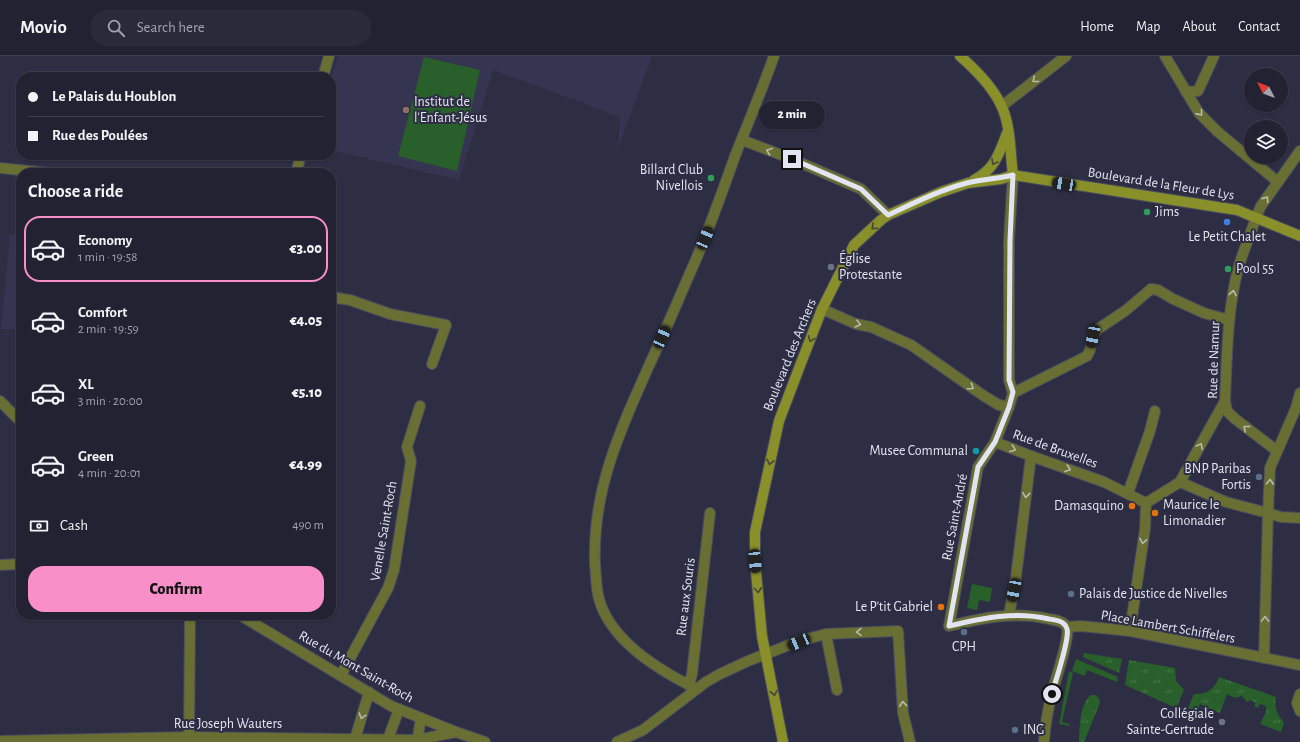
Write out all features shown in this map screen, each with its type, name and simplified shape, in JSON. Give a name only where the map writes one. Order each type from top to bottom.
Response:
[{"type":"main road","points":[[960,56],[982,76],[1002,106],[1008,131],[1013,175]]},
{"type":"main road","points":[[968,183],[987,173],[1001,148],[1008,131]]},
{"type":"main road","name":"Boulevard des Archers","points":[[783,742],[767,655],[762,636],[755,561],[755,532],[778,421],[822,309],[854,245],[888,215],[941,192],[968,183],[1001,179],[1013,175]]},
{"type":"main road","name":"Boulevard de la Fleur de Lys","points":[[1013,175],[1238,210],[1300,236]]},
{"type":"street","points":[[324,72],[329,56]]},
{"type":"street","points":[[693,687],[620,639],[607,619],[599,599],[596,577],[596,522],[603,484],[618,435],[678,302],[711,224],[774,56]]},
{"type":"street","points":[[1002,106],[1066,56]]},
{"type":"street","points":[[1165,56],[1199,113],[1218,132],[1278,182]]},
{"type":"street","points":[[1186,92],[1198,90],[1214,56]]},
{"type":"street","points":[[742,140],[792,159],[861,189],[888,215]]},
{"type":"street","name":"Rue de Namur","points":[[1277,451],[1227,411],[1225,401],[1229,320],[1238,269],[1256,217],[1261,206],[1300,151]]},
{"type":"street","points":[[0,168],[16,170]]},
{"type":"street","name":"Rue de Bruxelles","points":[[1013,175],[1010,240],[1009,380],[1013,392],[1009,407],[995,442],[1104,482],[1146,502]]},
{"type":"street","points":[[1013,392],[1087,356],[1093,336],[1098,329],[1125,311],[1152,289],[1158,290],[1173,299],[1204,313],[1229,320]]},
{"type":"street","points":[[336,298],[350,300],[390,314],[446,325],[432,364]]},
{"type":"street","points":[[822,309],[856,324],[871,327],[911,345],[984,396],[999,405],[1009,407]]},
{"type":"street","points":[[1264,658],[1270,468],[1296,408],[1300,393]]},
{"type":"street","points":[[0,401],[16,417]]},
{"type":"street","points":[[1130,631],[1145,530],[1146,502],[1180,482],[1225,401]]},
{"type":"street","name":"Venelle Saint-Roch","points":[[341,675],[384,598],[394,570],[411,461],[407,447],[420,406]]},
{"type":"street","points":[[1128,493],[1150,431],[1154,411]]},
{"type":"street","name":"Rue Saint-André","points":[[995,442],[978,467],[949,626],[979,619],[1009,615]]},
{"type":"street","points":[[1031,456],[1014,590],[1009,615],[1028,615],[1046,618],[1060,621],[1067,627],[1065,646],[1042,741]]},
{"type":"street","points":[[1180,482],[1226,502],[1281,517],[1300,518]]},
{"type":"street","name":"Rue aux Souris","points":[[693,687],[692,674],[710,513]]},
{"type":"street","points":[[0,565],[16,564]]},
{"type":"street","points":[[189,738],[190,620]]},
{"type":"street","name":"Rue du Mont Saint-Roch","points":[[248,620],[399,710],[486,742]]},
{"type":"street","name":"Place Lambert Schiffelers","points":[[1067,627],[1080,626],[1130,631],[1300,665]]},
{"type":"street","points":[[617,742],[643,730],[693,687],[726,671],[799,642],[826,634],[898,630],[903,713],[910,742]]},
{"type":"street","points":[[826,634],[837,690]]},
{"type":"street","points":[[355,739],[369,692]]},
{"type":"street","points":[[1300,694],[1297,703],[1300,711]]},
{"type":"street","points":[[388,739],[399,710]]},
{"type":"street","points":[[417,741],[421,718]]},
{"type":"street","name":"Rue Joseph Wauters","points":[[0,741],[189,738],[388,739],[417,741],[456,732]]},
{"type":"shaded area","name":"Institut de l'Enfant-Jésus","points":[[338,56],[652,56],[618,148],[620,118],[493,70],[459,180],[336,151],[336,72],[333,72]]},
{"type":"shaded area","points":[[10,235],[16,235],[16,330],[1,329]]},
{"type":"green space","points":[[424,57],[480,70],[457,171],[398,156]]},
{"type":"green space","points":[[972,584],[992,588],[990,602],[979,600],[977,610],[967,608]]},
{"type":"green space","points":[[1084,653],[1122,659],[1119,673],[1083,657]]},
{"type":"green space","points":[[1076,659],[1118,677],[1117,682],[1087,670],[1085,676],[1072,671]]},
{"type":"green space","points":[[1129,660],[1175,668],[1176,681],[1184,690],[1176,708],[1125,685]]},
{"type":"green space","points":[[1069,671],[1073,673],[1062,722],[1070,724],[1069,726],[1059,724]]},
{"type":"green space","points":[[1219,677],[1276,697],[1275,704],[1277,711],[1284,722],[1281,732],[1260,724],[1266,712],[1266,706],[1260,704],[1258,708],[1254,706],[1256,703],[1250,700],[1247,702],[1242,696],[1235,698],[1227,694],[1220,713],[1200,704],[1197,712],[1188,708],[1194,694],[1210,690],[1215,685]]},
{"type":"green space","points":[[1091,695],[1096,695],[1100,703],[1084,742],[1079,742],[1082,710],[1087,698]]},
{"type":"place","name":"Institut de l'Enfant-Jésus","points":[[406,110]]},
{"type":"place","name":"Billard Club Nivellois","points":[[711,178]]},
{"type":"place","name":"Jims","points":[[1147,212]]},
{"type":"place","name":"Le Petit Chalet","points":[[1227,222]]},
{"type":"place","name":"Église Protestante","points":[[831,267]]},
{"type":"place","name":"Pool 55","points":[[1228,269]]},
{"type":"place","name":"Musee Communal","points":[[976,451]]},
{"type":"place","name":"BNP Paribas Fortis","points":[[1259,477]]},
{"type":"place","name":"Damasquino","points":[[1132,506]]},
{"type":"place","name":"Maurice le Limonadier","points":[[1155,513]]},
{"type":"place","name":"Palais de Justice de Nivelles","points":[[1071,594]]},
{"type":"place","name":"Le P'tit Gabriel","points":[[941,607]]},
{"type":"place","name":"CPH","points":[[964,632]]},
{"type":"place","name":"Collégiale Sainte-Gertrude","points":[[1222,722]]},
{"type":"place","name":"ING","points":[[1015,730]]},
{"type":"route","points":[[792,159],[861,189],[888,215],[941,192],[968,183],[1001,179],[1013,175],[1010,240],[1009,380],[1013,392],[1009,407],[995,442],[978,467],[949,626],[979,619],[1009,615],[1028,615],[1060,621],[1065,624],[1068,632],[1052,694]]}]
